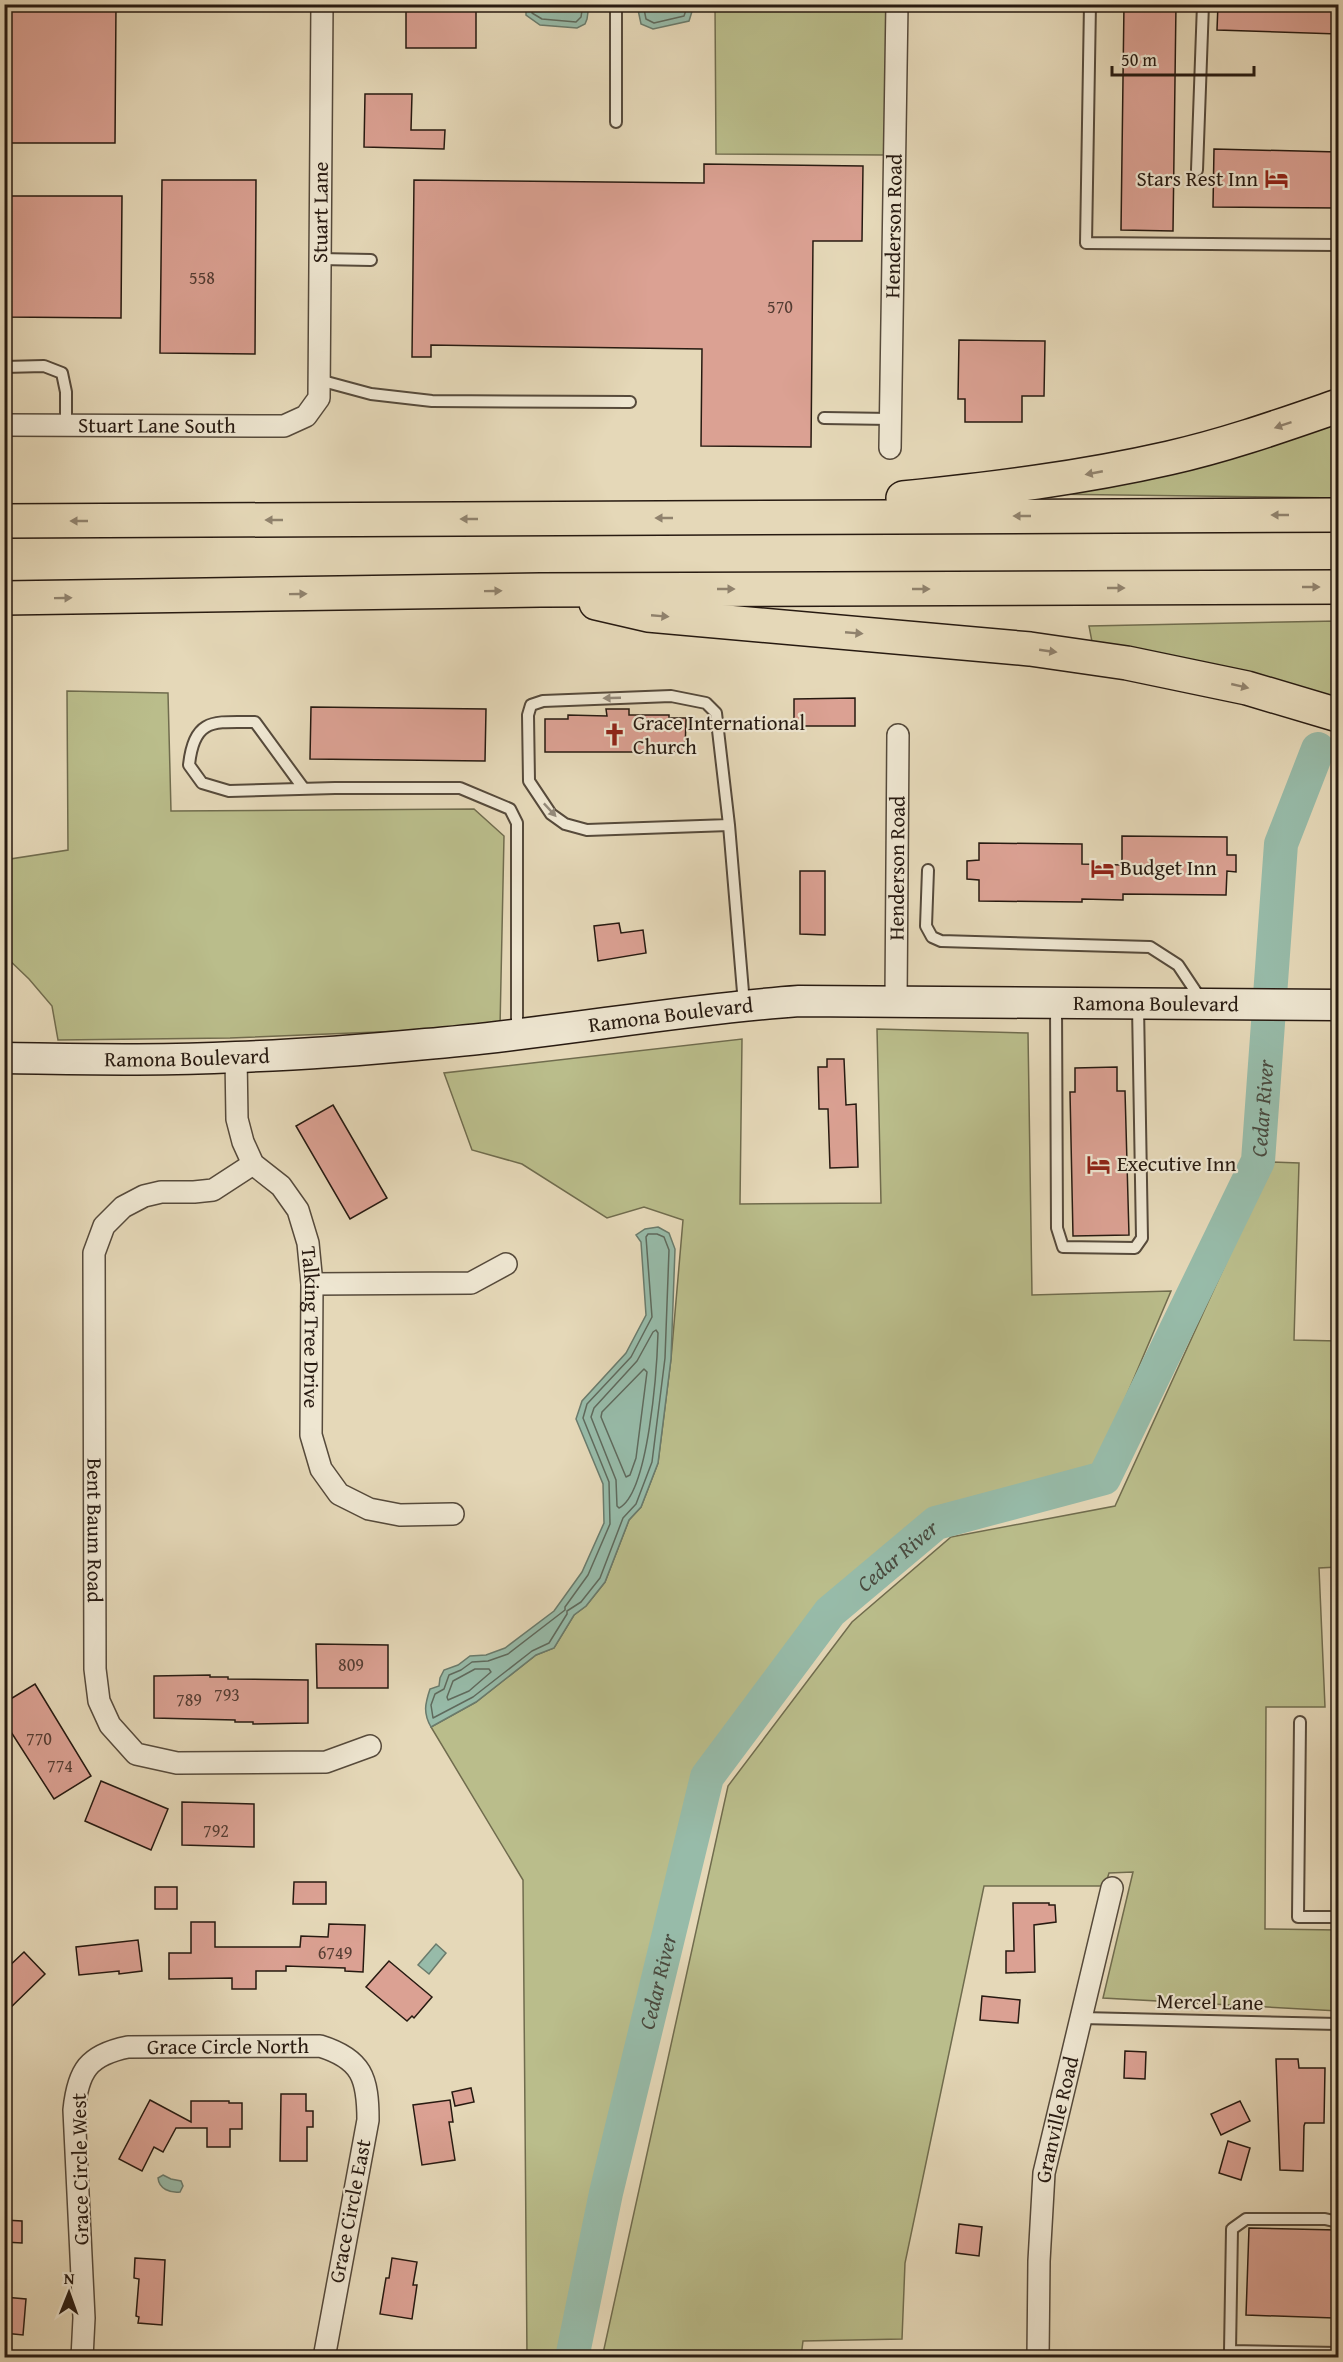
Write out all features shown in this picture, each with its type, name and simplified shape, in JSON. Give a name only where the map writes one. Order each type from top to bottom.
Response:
[{"type":"highway","points":[[723,518],[1075,477],[1171,458],[1259,433],[1338,406]]},
{"type":"highway","points":[[4,521],[1338,515]]},
{"type":"highway","points":[[4,598],[541,590],[1338,587]]},
{"type":"highway","points":[[541,590],[648,615],[1030,649],[1127,663],[1247,688],[1338,716]]},
{"type":"street","name":"Stuart Lane","points":[[306,416],[319,398],[322,4]]},
{"type":"street","name":"Henderson Road","points":[[890,448],[897,4]]},
{"type":"street","name":"Stuart Lane South","points":[[4,425],[284,426],[306,416]]},
{"type":"street","name":"Henderson Road","points":[[896,1000],[898,735]]},
{"type":"street","name":"Ramona Boulevard","points":[[4,1058],[236,1058],[517,1035],[744,1005],[799,1000],[1325,1005]]},
{"type":"street","name":"Talking Tree Drive","points":[[236,1058],[237,1119],[243,1142],[253,1164],[280,1186],[298,1210],[309,1243],[312,1284],[311,1435],[321,1469],[339,1494],[369,1509],[400,1515],[453,1514]]},
{"type":"street","name":"Bent Baum Road","points":[[253,1164],[213,1190],[161,1192],[144,1196],[123,1207],[105,1226],[94,1253],[95,1670],[99,1701],[110,1725],[136,1754],[177,1763],[326,1762],[370,1746]]},
{"type":"street","points":[[312,1284],[471,1282],[506,1264]]},
{"type":"street","name":"Granville Road","points":[[1038,2358],[1044,2173],[1112,1888]]},
{"type":"street","name":"Grace Circle North","points":[[95,2059],[111,2050],[128,2047],[320,2046],[340,2052],[357,2066]]},
{"type":"street","name":"Grace Circle West","points":[[82,2358],[84,2318],[74,2110],[76,2088],[83,2070],[95,2059]]},
{"type":"street","name":"Grace Circle East","points":[[324,2358],[368,2120],[368,2094],[364,2078],[357,2066]]},
{"type":"lane","points":[[616,4],[616,122]]},
{"type":"lane","points":[[1090,4],[1086,243],[1338,245]]},
{"type":"lane","points":[[1197,170],[1203,4]]},
{"type":"lane","points":[[320,259],[371,260]]},
{"type":"lane","points":[[4,367],[44,366],[62,373],[66,392],[66,425]]},
{"type":"lane","points":[[319,380],[370,394],[432,401],[630,402]]},
{"type":"lane","points":[[824,418],[891,419]]},
{"type":"lane","points":[[729,825],[587,830],[565,824],[551,814],[529,781],[528,715],[531,705],[543,700],[671,696],[706,703],[716,713],[729,825],[744,1005]]},
{"type":"lane","points":[[304,789],[255,722],[216,722],[199,732],[191,745],[189,765],[202,783],[229,791],[460,788],[510,809],[517,822],[517,1035]]},
{"type":"lane","points":[[928,870],[926,926],[932,937],[941,941],[1150,947],[1178,965],[1204,1004]]},
{"type":"lane","points":[[1056,1002],[1057,1228],[1063,1247],[1135,1248],[1142,1238],[1138,1003]]},
{"type":"lane","points":[[1300,1722],[1299,1917],[1338,1917]]},
{"type":"lane","name":"Mercel Lane","points":[[1082,2018],[1338,2024]]},
{"type":"lane","points":[[1338,2222],[1325,2219],[1246,2219],[1232,2229],[1230,2351],[1338,2353]]},
{"type":"shaded area","points":[[715,5],[888,5],[885,155],[716,154]]},
{"type":"shaded area","points":[[1338,415],[1338,498],[1044,494]]},
{"type":"shaded area","points":[[1338,621],[1338,707],[1092,642],[1089,626]]},
{"type":"shaded area","points":[[67,691],[168,693],[171,811],[474,809],[504,836],[500,1027],[230,1038],[58,1040],[52,1006],[5,956],[4,860],[68,850]]},
{"type":"shaded area","points":[[877,1029],[1028,1033],[1032,1295],[1171,1291],[1097,1465],[932,1513],[823,1604],[694,1773],[558,2357],[527,2357],[523,1880],[431,1727],[476,1702],[536,1655],[554,1648],[574,1615],[586,1606],[605,1582],[629,1520],[641,1507],[658,1463],[671,1359],[683,1220],[644,1207],[607,1218],[522,1164],[472,1150],[444,1073],[742,1039],[740,1204],[881,1203]]},
{"type":"shaded area","points":[[1272,1162],[1299,1163],[1294,1340],[1338,1341],[1338,1567],[1319,1568],[1325,1707],[1266,1707],[1265,1929],[1338,1930],[1338,2011],[1103,1998],[1133,1872],[1109,1873],[1105,1886],[984,1886],[905,2263],[902,2339],[803,2341],[801,2357],[602,2358],[728,1786],[852,1622],[951,1537],[1115,1506]]},
{"type":"water","points":[[526,5],[589,5],[585,24],[577,28],[540,25],[526,15]]},
{"type":"water","points":[[637,5],[694,5],[689,21],[653,29],[641,24]]},
{"type":"water","points":[[658,1227],[669,1233],[675,1249],[671,1359],[658,1463],[641,1507],[629,1520],[605,1582],[586,1606],[574,1615],[554,1648],[536,1655],[476,1702],[431,1727],[426,1713],[427,1699],[430,1689],[439,1686],[444,1670],[458,1665],[470,1656],[486,1655],[505,1648],[554,1611],[582,1572],[604,1523],[603,1484],[576,1419],[582,1401],[626,1353],[646,1315],[641,1242],[636,1235],[645,1229]]},
{"type":"water","points":[[436,1944],[446,1953],[429,1974],[418,1965]]},
{"type":"water","points":[[163,2175],[181,2181],[183,2186],[180,2192],[169,2191],[160,2185],[158,2178]]},
{"type":"building","points":[[4,4],[116,4],[115,143],[4,143]]},
{"type":"building","points":[[406,4],[476,4],[476,48],[406,48]]},
{"type":"building","points":[[1124,4],[1176,4],[1173,231],[1121,230]]},
{"type":"building","points":[[1218,4],[1338,4],[1338,34],[1217,30]]},
{"type":"building","points":[[365,94],[412,94],[411,130],[445,130],[444,149],[364,147]]},
{"type":"building","name":"Stars Rest Inn","points":[[1214,149],[1338,152],[1338,208],[1213,207]]},
{"type":"building","points":[[704,164],[863,166],[862,241],[813,241],[811,447],[701,446],[702,349],[431,345],[431,357],[412,357],[414,180],[704,183]]},
{"type":"building","points":[[162,180],[256,180],[255,354],[160,353]]},
{"type":"building","points":[[4,196],[122,196],[121,318],[4,317]]},
{"type":"building","points":[[959,340],[1045,341],[1044,396],[1022,396],[1022,422],[965,422],[965,399],[958,399]]},
{"type":"building","points":[[855,698],[855,726],[794,726],[794,699]]},
{"type":"building","points":[[311,707],[486,709],[485,761],[310,759]]},
{"type":"building","name":"Grace International Church","points":[[606,709],[629,709],[629,715],[669,715],[669,718],[686,718],[685,752],[545,752],[545,719],[568,719],[568,715],[607,716]]},
{"type":"building","name":"Budget Inn","points":[[1122,836],[1227,837],[1227,855],[1236,855],[1236,872],[1227,871],[1226,895],[1123,894],[1123,900],[1082,899],[1082,902],[979,901],[979,880],[967,879],[967,861],[979,860],[979,843],[1082,844],[1082,864],[1122,865]]},
{"type":"building","points":[[800,871],[825,871],[825,935],[800,934]]},
{"type":"building","points":[[619,923],[621,933],[643,930],[646,953],[598,961],[594,926]]},
{"type":"building","points":[[827,1059],[844,1059],[846,1105],[856,1104],[858,1167],[830,1168],[828,1109],[819,1109],[818,1067],[827,1067]]},
{"type":"building","name":"Executive Inn","points":[[1117,1067],[1117,1091],[1125,1091],[1129,1235],[1073,1236],[1070,1092],[1075,1092],[1075,1068]]},
{"type":"building","points":[[333,1105],[387,1198],[350,1219],[296,1126]]},
{"type":"building","points":[[316,1644],[388,1645],[388,1688],[317,1688]]},
{"type":"building","points":[[210,1675],[210,1677],[228,1677],[228,1679],[308,1680],[308,1723],[253,1724],[253,1722],[235,1722],[235,1720],[154,1718],[154,1676]]},
{"type":"building","points":[[35,1684],[91,1776],[54,1799],[4,1721],[4,1703]]},
{"type":"building","points":[[101,1781],[168,1809],[151,1850],[85,1821]]},
{"type":"building","points":[[182,1802],[254,1804],[254,1847],[182,1845]]},
{"type":"building","points":[[294,1882],[326,1882],[326,1904],[293,1904]]},
{"type":"building","points":[[155,1887],[177,1887],[177,1909],[155,1909]]},
{"type":"building","points":[[1013,1903],[1055,1905],[1056,1922],[1034,1925],[1035,1972],[1006,1973],[1006,1951],[1014,1951]]},
{"type":"building","points":[[191,1922],[215,1922],[215,1947],[300,1947],[301,1936],[328,1937],[329,1924],[365,1925],[363,1972],[345,1971],[345,1968],[286,1966],[286,1971],[256,1971],[256,1989],[232,1989],[232,1978],[169,1979],[169,1953],[191,1953]]},
{"type":"building","points":[[138,1940],[142,1971],[79,1975],[76,1947]]},
{"type":"building","points":[[24,1952],[45,1974],[4,2014],[4,1971]]},
{"type":"building","points":[[389,1961],[432,1997],[414,2018],[412,2016],[407,2021],[366,1987]]},
{"type":"building","points":[[982,1996],[1020,2000],[1018,2023],[980,2020]]},
{"type":"building","points":[[1125,2051],[1146,2052],[1145,2079],[1124,2078]]},
{"type":"building","points":[[1276,2059],[1298,2059],[1299,2068],[1325,2068],[1324,2123],[1305,2123],[1303,2171],[1280,2170]]},
{"type":"building","points":[[471,2088],[474,2102],[455,2106],[452,2092]]},
{"type":"building","points":[[281,2094],[306,2094],[306,2111],[313,2111],[313,2127],[307,2127],[307,2161],[280,2161]]},
{"type":"building","points":[[150,2100],[191,2122],[191,2101],[242,2103],[242,2129],[230,2129],[230,2147],[207,2147],[207,2128],[176,2128],[163,2152],[154,2147],[142,2171],[119,2159]]},
{"type":"building","points":[[450,2100],[453,2122],[449,2122],[455,2160],[422,2165],[413,2105]]},
{"type":"building","points":[[1240,2101],[1250,2121],[1221,2135],[1211,2114]]},
{"type":"building","points":[[1228,2141],[1250,2148],[1241,2180],[1219,2173]]},
{"type":"building","points":[[4,2220],[22,2221],[22,2243],[4,2242]]},
{"type":"building","points":[[959,2224],[982,2227],[979,2256],[956,2253]]},
{"type":"building","points":[[1249,2228],[1337,2230],[1334,2318],[1246,2315]]},
{"type":"building","points":[[135,2258],[165,2260],[162,2325],[138,2323],[139,2317],[136,2316],[139,2279],[134,2278]]},
{"type":"building","points":[[392,2258],[417,2262],[413,2285],[417,2285],[412,2319],[380,2314]]},
{"type":"building","points":[[4,2297],[26,2299],[23,2335],[4,2333]]},
{"type":"waterway","name":"Cedar River","points":[[572,2358],[606,2193],[707,1777],[830,1612],[936,1523],[1104,1478],[1258,1161],[1281,844],[1318,749]]},
{"type":"place","name":"Stars Rest Inn","points":[[1276,179]]},
{"type":"place","name":"Grace International Church","points":[[615,735]]},
{"type":"place","name":"Budget Inn","points":[[1102,868]]},
{"type":"place","name":"Executive Inn","points":[[1099,1164]]}]
